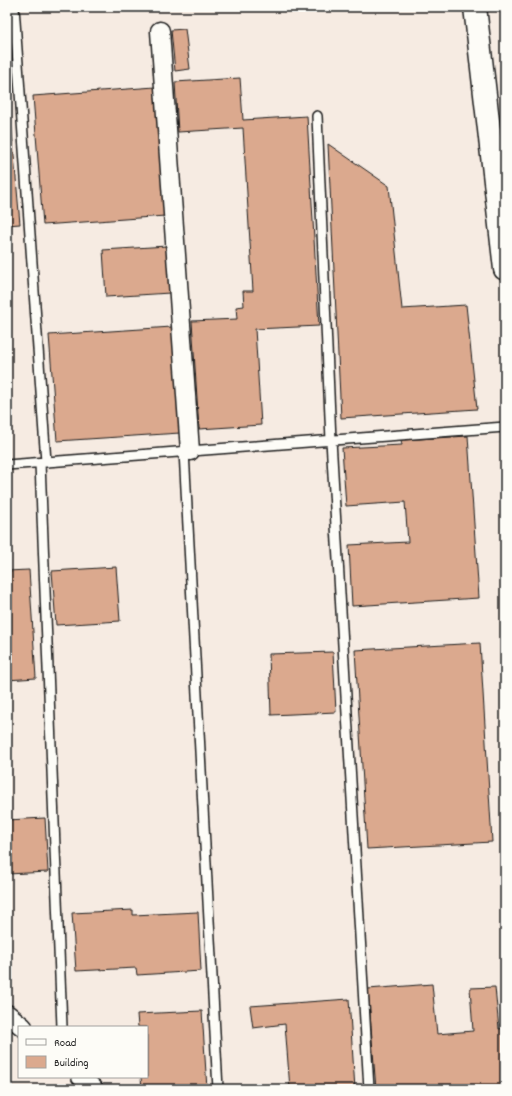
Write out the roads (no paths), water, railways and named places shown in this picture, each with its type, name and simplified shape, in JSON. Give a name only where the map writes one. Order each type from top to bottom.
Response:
[{"type":"main road","points":[[476,7],[505,269]]},
{"type":"street","points":[[160,31],[187,451]]},
{"type":"street","points":[[7,1014],[22,1026]]},
{"type":"street","points":[[82,1078],[94,1089]]},
{"type":"lane","points":[[14,7],[43,462],[62,1026]]},
{"type":"lane","points":[[317,116],[331,440],[369,1089]]},
{"type":"lane","points":[[7,465],[505,427]]},
{"type":"lane","points":[[187,451],[218,1089]]}]
